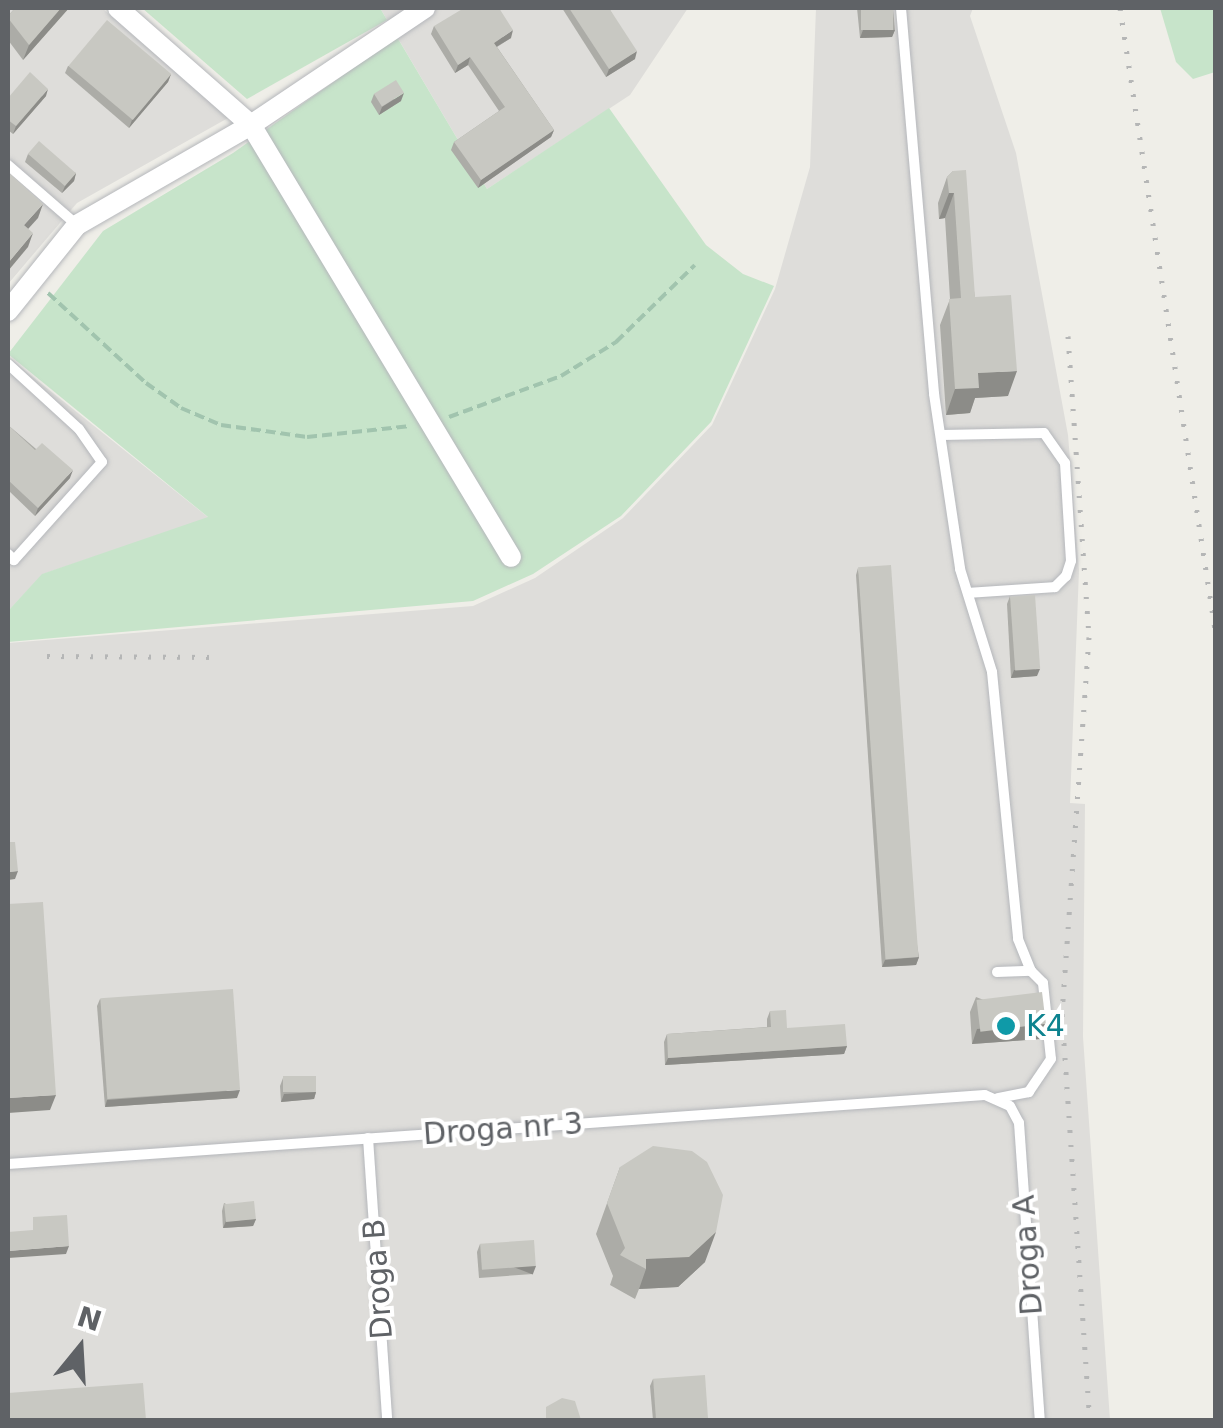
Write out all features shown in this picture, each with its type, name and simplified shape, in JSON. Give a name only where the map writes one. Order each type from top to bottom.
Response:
[{"type":"street","points":[[118,8],[250,125],[512,557]]},
{"type":"street","points":[[8,311],[77,225],[250,125],[425,8]]},
{"type":"lane","points":[[901,8],[942,435],[968,593],[992,672],[1018,939],[1031,971],[1043,983],[1052,1058],[1029,1092],[998,1098]]},
{"type":"lane","points":[[8,166],[77,225]]},
{"type":"lane","points":[[8,364],[79,429],[102,462],[14,560],[8,554]]},
{"type":"lane","points":[[942,435],[1044,433],[1065,463],[1071,561],[1066,576],[1055,587],[968,593]]},
{"type":"lane","points":[[997,972],[1031,971]]},
{"type":"lane","name":"Droga nr 3","points":[[8,1164],[998,1098]]},
{"type":"lane","name":"Droga A","points":[[998,1098],[1018,1124],[1040,1420]]},
{"type":"lane","name":"Droga B","points":[[368,1138],[388,1420]]},
{"type":"path","points":[[34,280],[146,383],[182,408],[221,424],[306,438],[430,423],[561,376],[616,342],[695,265]]},
{"type":"shaded area","points":[[8,8],[102,8],[228,118],[77,203],[8,284]]},
{"type":"shaded area","points":[[380,8],[688,8],[630,95],[487,189]]},
{"type":"shaded area","points":[[816,8],[973,8],[970,16],[1016,153],[1068,435],[1079,570],[1070,803],[1085,804],[1083,1037],[1110,1420],[8,1420],[8,643],[473,606],[535,578],[623,518],[712,425],[775,289],[810,167]]},
{"type":"shaded area","points":[[8,357],[209,518],[43,574],[8,611]]},
{"type":"green space","points":[[142,8],[380,8],[387,20],[247,99]]},
{"type":"green space","points":[[1160,8],[1215,8],[1215,72],[1193,79],[1176,62]]},
{"type":"green space","points":[[397,37],[487,189],[609,108],[706,245],[743,274],[774,286],[711,422],[621,516],[533,574],[473,601],[8,642],[8,611],[42,574],[208,517],[8,354],[103,231],[233,153]]},
{"type":"building","points":[[15,8],[61,8],[29,45],[8,18]]},
{"type":"building","points":[[464,8],[499,8],[513,30],[494,43],[554,130],[481,180],[454,142],[505,107],[470,57],[458,65],[434,26]]},
{"type":"building","points":[[569,8],[609,8],[637,51],[609,69]]},
{"type":"building","points":[[861,8],[893,8],[893,30],[861,30]]},
{"type":"building","points":[[107,20],[171,74],[133,120],[68,66]]},
{"type":"building","points":[[30,72],[48,89],[16,126],[8,120],[8,98]]},
{"type":"building","points":[[396,80],[404,93],[382,106],[374,94]]},
{"type":"building","points":[[39,141],[76,173],[65,186],[28,154]]},
{"type":"building","points":[[966,170],[975,297],[1011,295],[1017,371],[978,373],[979,388],[955,389],[949,299],[961,298],[954,193],[949,193],[947,177],[953,171]]},
{"type":"building","points":[[8,176],[43,204],[24,225],[33,233],[8,263]]},
{"type":"building","points":[[8,425],[35,450],[42,443],[73,470],[38,508],[8,480]]},
{"type":"building","points":[[891,565],[918,957],[885,959],[858,567]]},
{"type":"building","points":[[1035,595],[1040,669],[1015,671],[1010,597]]},
{"type":"building","points":[[8,842],[15,842],[18,871],[8,872]]},
{"type":"building","points":[[43,902],[56,1095],[8,1098],[8,904]]},
{"type":"building","points":[[233,989],[240,1090],[107,1099],[100,998]]},
{"type":"building","points":[[1042,992],[1046,1024],[980,1032],[976,1000]]},
{"type":"building","points":[[786,1010],[787,1028],[845,1024],[847,1046],[668,1058],[667,1034],[771,1027],[770,1011]]},
{"type":"building","points":[[283,1076],[316,1076],[316,1092],[283,1092]]},
{"type":"building","points":[[653,1146],[692,1151],[707,1162],[723,1195],[716,1232],[689,1257],[646,1259],[646,1269],[620,1255],[625,1248],[607,1203],[620,1167]]},
{"type":"building","points":[[254,1201],[256,1219],[226,1222],[224,1204]]},
{"type":"building","points":[[67,1215],[69,1246],[8,1251],[8,1232],[33,1230],[33,1217]]},
{"type":"building","points":[[534,1240],[536,1266],[482,1270],[480,1244]]},
{"type":"building","points":[[705,1375],[708,1420],[656,1420],[653,1379]]},
{"type":"building","points":[[143,1383],[146,1420],[8,1420],[8,1393]]},
{"type":"building","points":[[562,1398],[575,1401],[581,1420],[546,1420],[546,1407]]},
{"type":"railway","points":[[1120,8],[1216,636]]},
{"type":"railway","points":[[1068,336],[1089,637],[1062,1014],[1090,1420]]},
{"type":"railway","points":[[47,656],[218,657]]},
{"type":"place","name":"K4","points":[[1006,1026]]}]
